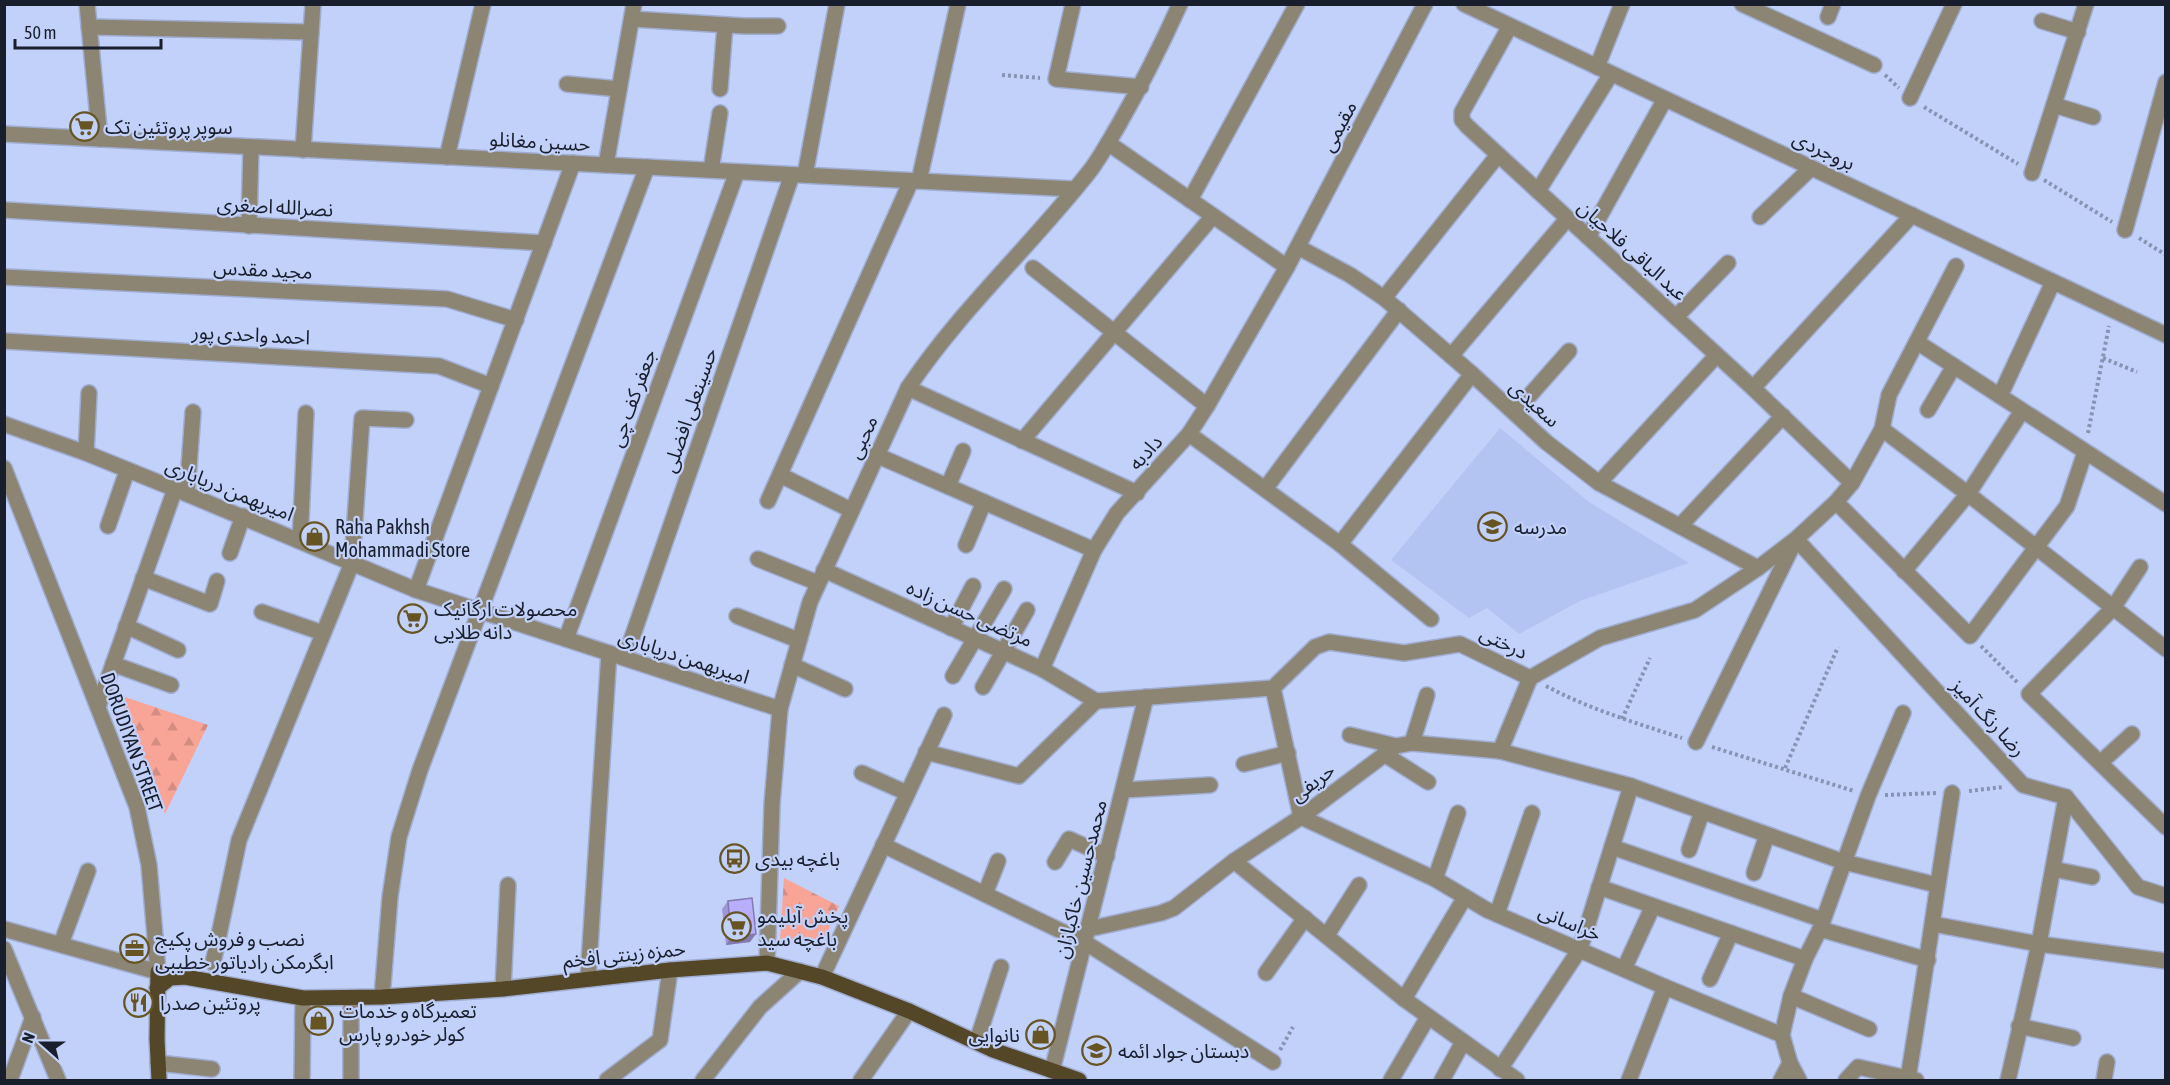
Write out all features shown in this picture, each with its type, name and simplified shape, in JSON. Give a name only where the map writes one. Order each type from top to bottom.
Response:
[{"type":"main road","name":"حمزه زینتی افخم","points":[[158,988],[170,978],[185,977],[303,998],[382,998],[503,989],[670,970],[767,963],[822,977],[909,1011],[1051,1076],[1079,1080]]},
{"type":"main road","name":"DORUDIYAN STREET","points":[[158,972],[159,1080]]},
{"type":"street","points":[[87,4],[100,139]]},
{"type":"street","points":[[303,150],[313,4]]},
{"type":"street","points":[[447,157],[483,4]]},
{"type":"street","name":"حسینعلی افضلی","points":[[625,658],[799,175],[837,4]]},
{"type":"street","points":[[768,501],[915,181],[958,4]]},
{"type":"street","points":[[1073,4],[1056,79],[1141,87]]},
{"type":"street","name":"محبی","points":[[767,963],[772,804],[780,709],[810,602],[908,388],[967,311],[1018,256],[1090,171],[1141,87],[1180,4]]},
{"type":"street","points":[[1190,200],[1297,4]]},
{"type":"street","name":"مقیمی","points":[[1287,267],[1425,4]]},
{"type":"street","name":"بروجردی","points":[[1464,4],[2166,335]]},
{"type":"street","points":[[1597,67],[1622,4]]},
{"type":"street","points":[[1742,4],[1874,64]]},
{"type":"street","points":[[1910,98],[1954,4]]},
{"type":"street","points":[[2032,173],[2086,4]]},
{"type":"street","points":[[606,165],[633,12],[726,25],[778,26]]},
{"type":"street","points":[[2042,21],[2078,32]]},
{"type":"street","points":[[720,89],[726,25]]},
{"type":"street","name":"عبد الباقی فلاحیان","points":[[1510,26],[1462,112],[1462,120],[1753,388],[1852,483]]},
{"type":"street","points":[[89,27],[311,32]]},
{"type":"street","points":[[1538,191],[1611,74]]},
{"type":"street","points":[[2125,230],[2166,82]]},
{"type":"street","points":[[567,84],[619,89]]},
{"type":"street","points":[[1588,237],[1665,99]]},
{"type":"street","points":[[2054,105],[2093,117]]},
{"type":"street","points":[[711,170],[720,113]]},
{"type":"street","name":"حسین مغانلو","points":[[4,134],[1074,189]]},
{"type":"street","points":[[1108,143],[1287,267]]},
{"type":"street","points":[[249,226],[251,147]]},
{"type":"street","points":[[1384,298],[1498,155]]},
{"type":"street","points":[[416,590],[573,164]]},
{"type":"street","points":[[382,998],[390,897],[399,837],[420,770],[647,167]]},
{"type":"street","points":[[1760,217],[1811,168]]},
{"type":"street","name":"جعفر کف چی","points":[[567,639],[737,172]]},
{"type":"street","name":"نصرالله اصغری","points":[[4,210],[544,243]]},
{"type":"street","points":[[1753,388],[1912,215]]},
{"type":"street","points":[[1022,441],[1213,216]]},
{"type":"street","points":[[1451,356],[1567,219]]},
{"type":"street","name":"سعیدی","points":[[1298,247],[1350,275],[1384,298],[1515,412],[1546,442],[1599,483],[1758,568]]},
{"type":"street","points":[[1676,317],[1728,262]]},
{"type":"street","name":"درختی","points":[[1273,688],[1316,647],[1329,642],[1404,653],[1460,644],[1530,678],[1600,638],[1695,610],[1758,568],[1796,539],[1836,502],[1852,483],[1882,429],[1889,395],[1956,266]]},
{"type":"street","name":"دادبه","points":[[1042,669],[1094,550],[1117,513],[1189,434],[1287,267]]},
{"type":"street","points":[[1033,268],[1207,406]]},
{"type":"street","name":"مجید مقدس","points":[[4,277],[447,299],[516,320]]},
{"type":"street","points":[[2000,396],[2053,282]]},
{"type":"street","points":[[1265,489],[1399,310]]},
{"type":"street","name":"احمد واحدی پور","points":[[4,341],[439,366],[491,386]]},
{"type":"street","points":[[1917,342],[2166,504]]},
{"type":"street","points":[[1515,412],[1569,351]]},
{"type":"street","points":[[1599,483],[1717,355]]},
{"type":"street","points":[[1928,410],[1954,366]]},
{"type":"street","points":[[1340,544],[1472,374]]},
{"type":"street","points":[[908,388],[1137,493]]},
{"type":"street","points":[[86,453],[89,393]]},
{"type":"street","points":[[1904,571],[1968,494],[2022,411]]},
{"type":"street","points":[[98,707],[143,578],[181,491],[194,412]]},
{"type":"street","points":[[300,541],[306,413]]},
{"type":"street","points":[[1680,526],[1783,416]]},
{"type":"street","points":[[213,963],[239,840],[352,563],[362,418],[406,420]]},
{"type":"street","name":"امیربهمن دریاباری","points":[[4,424],[86,453],[181,491],[416,590],[780,709]]},
{"type":"street","points":[[1882,429],[2166,649]]},
{"type":"street","points":[[1189,434],[1340,544],[1431,619]]},
{"type":"street","points":[[948,486],[963,451]]},
{"type":"street","points":[[1836,502],[1970,636],[2067,506],[2085,452]]},
{"type":"street","points":[[876,455],[1094,550]]},
{"type":"street","name":"DORUDIYAN STREET","points":[[4,468],[137,807],[149,865],[158,972]]},
{"type":"street","points":[[108,526],[128,471]]},
{"type":"street","points":[[780,475],[851,510]]},
{"type":"street","points":[[966,545],[984,502]]},
{"type":"street","points":[[230,553],[243,516]]},
{"type":"street","points":[[1696,742],[1796,539]]},
{"type":"street","name":"رضا رنگ آمیز","points":[[1796,539],[2023,785],[2066,797]]},
{"type":"street","name":"مرتضی حسن زاده","points":[[758,559],[821,577],[951,628],[1042,669],[1096,701]]},
{"type":"street","points":[[2140,567],[2113,608],[2029,694],[2166,827]]},
{"type":"street","points":[[143,578],[210,604],[217,581]]},
{"type":"street","points":[[951,628],[973,586]]},
{"type":"street","points":[[954,676],[1004,589]]},
{"type":"street","points":[[982,687],[1027,610]]},
{"type":"street","points":[[262,612],[323,633]]},
{"type":"street","points":[[737,616],[798,640]]},
{"type":"street","points":[[126,626],[178,650]]},
{"type":"street","points":[[588,979],[609,653]]},
{"type":"street","points":[[113,664],[171,685]]},
{"type":"street","points":[[792,665],[845,689]]},
{"type":"street","points":[[1500,751],[1530,678]]},
{"type":"street","points":[[926,752],[1019,776],[1096,701],[1273,688],[1301,817]]},
{"type":"street","points":[[1412,743],[1427,694]]},
{"type":"street","name":"محمدحسین خاکبازان","points":[[1051,1076],[1088,936],[1146,697]]},
{"type":"street","points":[[1799,1080],[1790,1063],[1782,1035],[1791,996],[1822,924],[1868,796],[1903,713]]},
{"type":"street","points":[[822,977],[944,715]]},
{"type":"street","points":[[2100,763],[2133,734]]},
{"type":"street","points":[[1350,735],[1390,750],[1428,783]]},
{"type":"street","name":"حریفی","points":[[1088,936],[1174,908],[1234,861],[1301,817],[1390,750],[1412,743],[1500,751],[1631,786],[1844,862],[1937,885]]},
{"type":"street","points":[[1244,764],[1288,753]]},
{"type":"street","points":[[862,773],[908,793]]},
{"type":"street","points":[[1124,790],[1210,785]]},
{"type":"street","points":[[1234,861],[1404,999],[1509,1076],[1580,949],[1631,786]]},
{"type":"street","points":[[1846,1080],[1858,1067],[1912,1079],[1937,885],[1952,793]]},
{"type":"street","points":[[2008,1080],[2039,944],[2066,797]]},
{"type":"street","points":[[2066,797],[2138,886],[2166,896]]},
{"type":"street","points":[[1689,850],[1702,812]]},
{"type":"street","points":[[1435,879],[1458,813]]},
{"type":"street","points":[[1497,914],[1532,813]]},
{"type":"street","name":"خراسانی","points":[[1301,817],[1435,879],[1497,914],[1782,1035]]},
{"type":"street","points":[[1754,873],[1767,835]]},
{"type":"street","points":[[1055,862],[1069,838],[1107,856]]},
{"type":"street","points":[[883,844],[985,894],[1088,936],[1274,1062]]},
{"type":"street","points":[[1612,847],[1928,960]]},
{"type":"street","points":[[985,894],[998,861]]},
{"type":"street","points":[[2053,868],[2092,877]]},
{"type":"street","points":[[61,944],[88,871]]},
{"type":"street","points":[[503,989],[508,885]]},
{"type":"street","points":[[1327,935],[1359,885]]},
{"type":"street","points":[[1599,887],[1805,959]]},
{"type":"street","points":[[1404,999],[1465,897]]},
{"type":"street","points":[[1624,969],[1653,906]]},
{"type":"street","points":[[1266,973],[1305,918]]},
{"type":"street","points":[[1933,924],[2039,944],[2166,961]]},
{"type":"street","points":[[4,929],[158,972]]},
{"type":"street","points":[[1710,978],[1731,933]]},
{"type":"street","points":[[4,949],[58,1080]]},
{"type":"street","points":[[977,1041],[1001,967]]},
{"type":"street","points":[[607,1080],[660,1040],[670,970]]},
{"type":"street","points":[[703,1080],[760,1006],[800,971]]},
{"type":"street","points":[[1629,1080],[1665,987]]},
{"type":"street","points":[[1791,996],[1869,1029]]},
{"type":"street","points":[[302,1080],[303,998]]},
{"type":"street","points":[[351,998],[351,1080]]},
{"type":"street","points":[[861,1080],[909,1011]]},
{"type":"street","points":[[10,1080],[33,1017]]},
{"type":"street","points":[[1391,1080],[1428,1017]]},
{"type":"street","points":[[2019,1026],[2073,1038]]},
{"type":"street","points":[[1442,1080],[1462,1042]]},
{"type":"street","points":[[2104,1080],[2108,1062]]},
{"type":"street","points":[[158,1063],[212,1069]]},
{"type":"street","points":[[1781,1080],[1790,1063]]},
{"type":"path","points":[[1874,64],[1910,98],[2166,255]]},
{"type":"path","points":[[1002,75],[1056,79]]},
{"type":"path","points":[[2085,452],[2112,309]]},
{"type":"path","points":[[2103,358],[2137,372]]},
{"type":"path","points":[[1970,636],[2029,694]]},
{"type":"path","points":[[1785,768],[1838,647]]},
{"type":"path","points":[[1622,719],[1650,658]]},
{"type":"shaded area","name":"مدرسه","points":[[1500,428],[1589,502],[1689,563],[1580,601],[1519,634],[1487,608],[1469,618],[1391,560]]},
{"type":"green space","points":[[119,695],[208,725],[165,814]]},
{"type":"green space","points":[[784,878],[839,906],[820,949],[780,941]]},
{"type":"building","points":[[752,898],[756,934],[731,937],[728,901]]},
{"type":"place","name":"سوپر پروتئین تک","points":[[84,126]]},
{"type":"place","name":"مدرسه","points":[[1493,526]]},
{"type":"place","name":"Raha Pakhsh Mohammadi Store","points":[[314,537]]},
{"type":"place","name":"محصولات ارگانیک دانه طلایی","points":[[413,619]]},
{"type":"place","name":"باغچه بیدی","points":[[734,858]]},
{"type":"place","name":"پخش آبلیمو باغچه سید","points":[[736,926]]},
{"type":"place","name":"نصب و فروش پکیج ابگرمکن رادیاتور خطیبی","points":[[134,949]]},
{"type":"place","name":"پروتئین صدرا","points":[[139,1002]]},
{"type":"place","name":"تعمیرگاه و خدمات کولر خودرو پارس","points":[[318,1021]]},
{"type":"place","name":"نانوایی","points":[[1041,1034]]},
{"type":"place","name":"دبستان جواد ائمه","points":[[1097,1050]]}]
